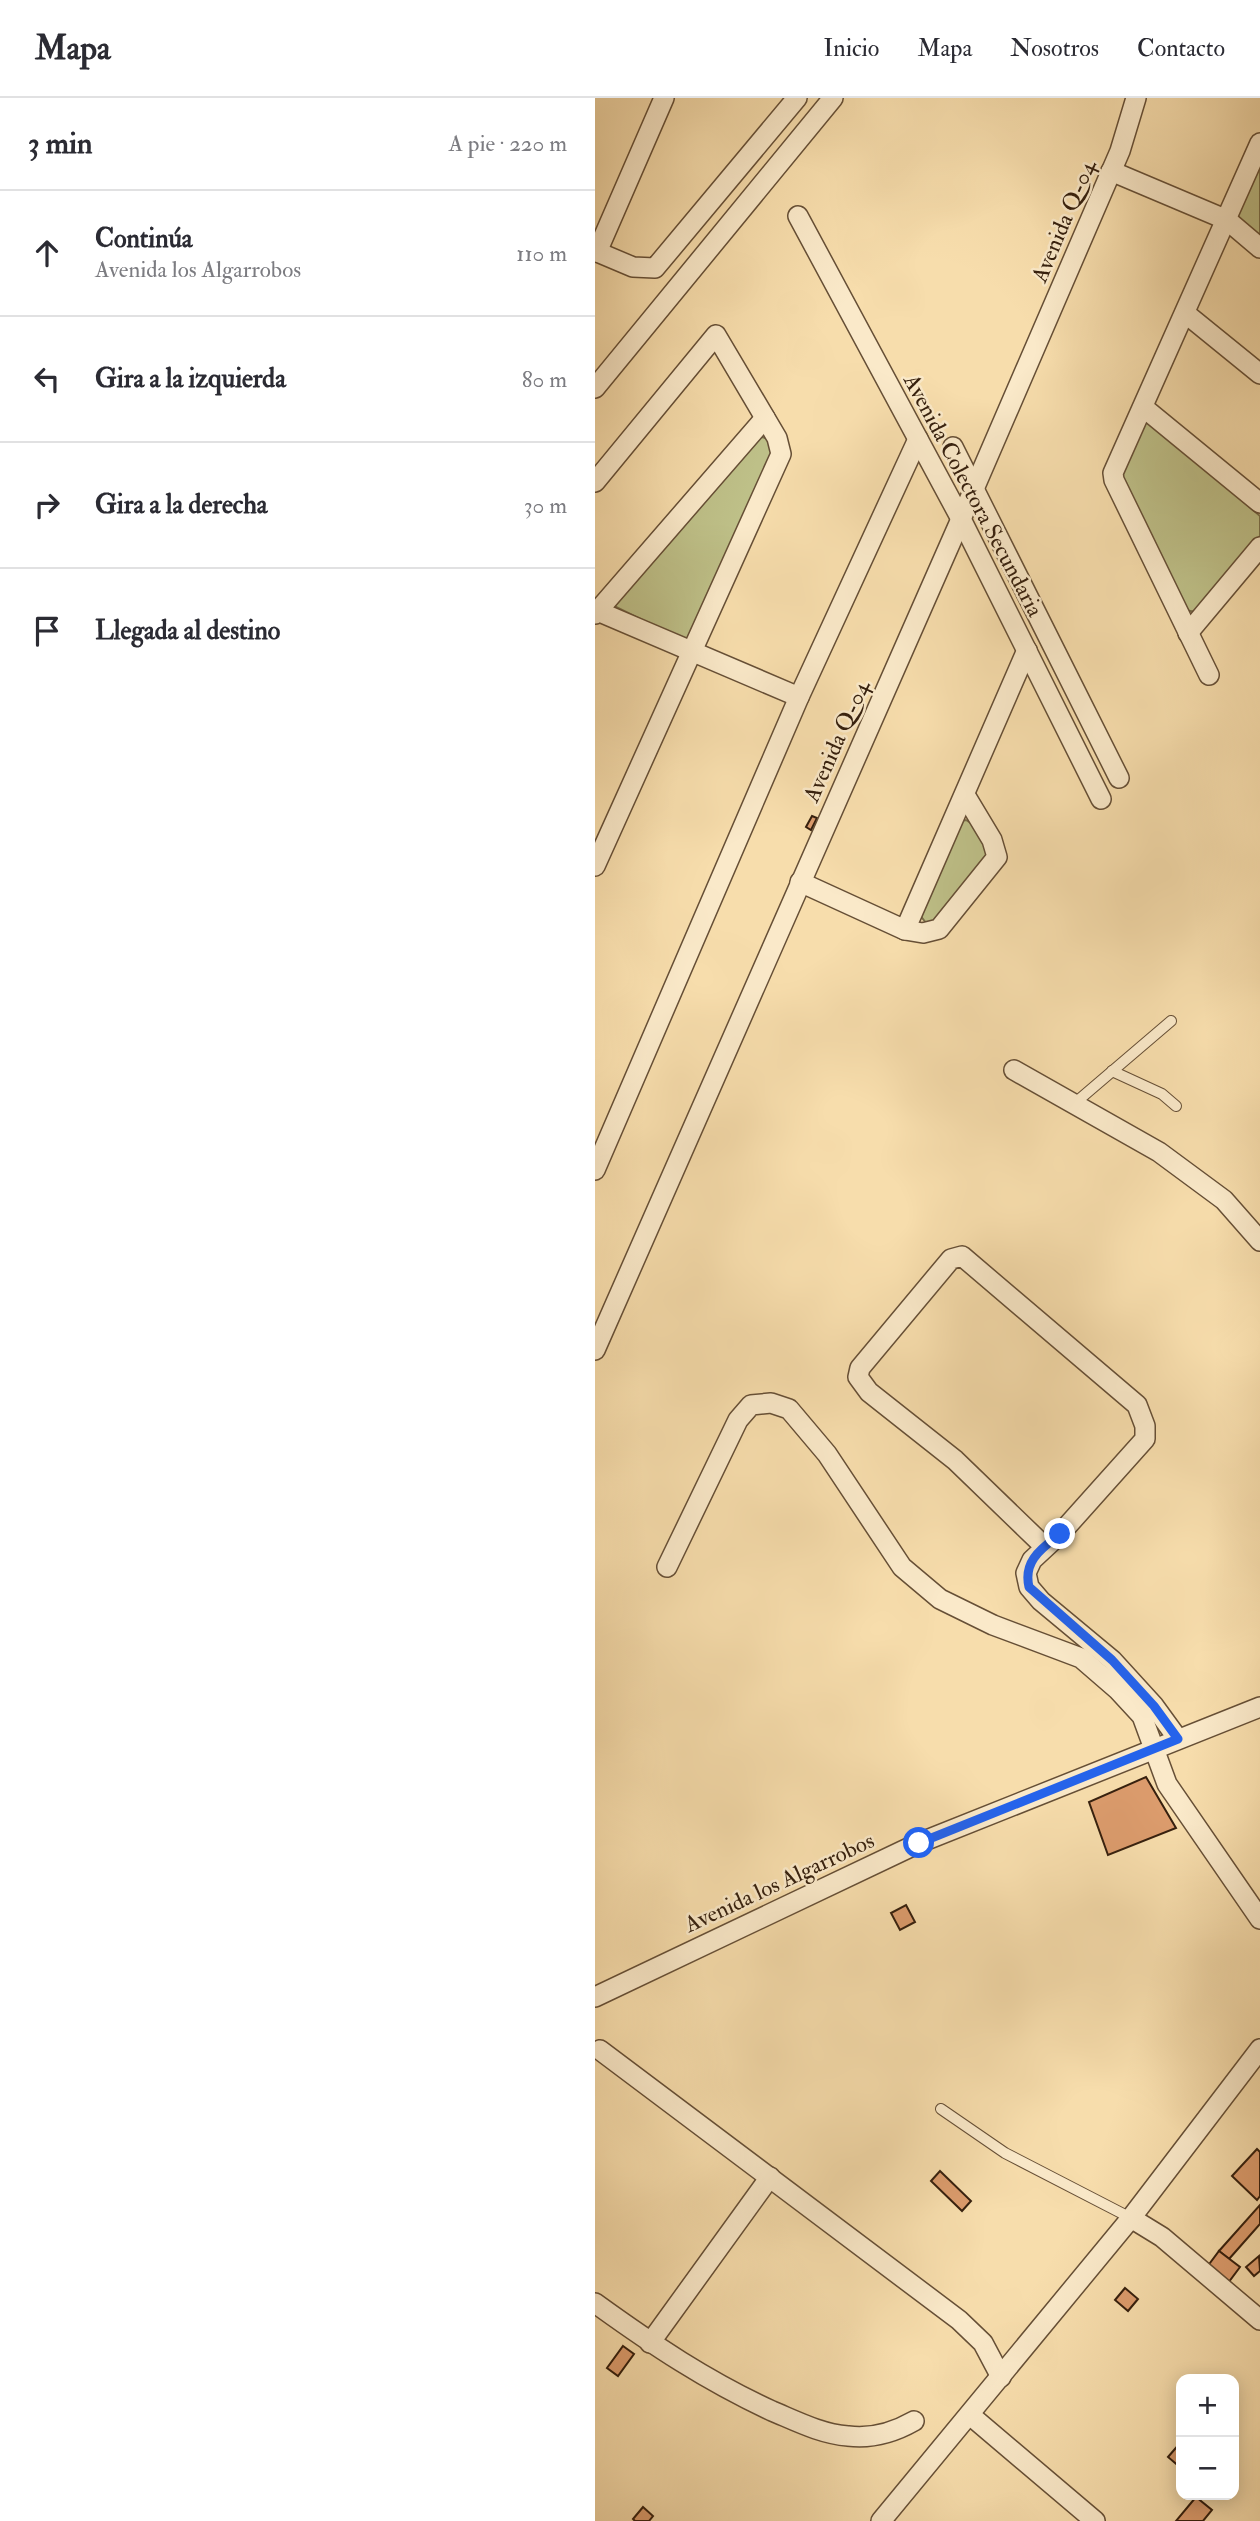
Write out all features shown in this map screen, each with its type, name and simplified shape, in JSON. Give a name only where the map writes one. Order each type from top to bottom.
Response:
[{"type":"street","points":[[664,98],[596,251],[633,267],[655,268],[797,98]]},
{"type":"street","points":[[595,388],[833,98]]},
{"type":"street","name":"Avenida Q-04","points":[[595,1350],[975,487],[1120,151],[1136,98]]},
{"type":"street","points":[[1209,675],[1114,480],[1113,473],[1260,143]]},
{"type":"street","points":[[1111,171],[1227,220],[1260,248]]},
{"type":"street","name":"Avenida Colectora Secundaria","points":[[798,216],[961,519],[1101,799]]},
{"type":"street","points":[[1185,313],[1260,374]]},
{"type":"street","points":[[595,482],[716,335],[777,438],[781,454],[595,866]]},
{"type":"street","points":[[1143,407],[1260,503]]},
{"type":"street","points":[[765,418],[595,612],[799,697]]},
{"type":"street","points":[[595,1170],[799,697],[918,439]]},
{"type":"street","name":"Avenida Colectora Secundaria","points":[[953,447],[1119,778]]},
{"type":"street","points":[[1188,633],[1260,547]]},
{"type":"street","points":[[905,930],[1027,650]]},
{"type":"street","points":[[800,882],[905,930],[923,933],[939,929],[997,857],[992,840],[965,795]]},
{"type":"street","points":[[1014,1070],[1159,1152],[1224,1200],[1260,1241]]},
{"type":"street","points":[[1044,1546],[955,1460],[869,1392],[858,1377],[860,1368],[951,1259],[962,1255],[1137,1405],[1145,1426],[1145,1439],[1060,1534],[1044,1546],[1032,1560],[1026,1573],[1029,1587],[1112,1660],[1154,1706],[1178,1739]]},
{"type":"street","points":[[667,1567],[738,1420],[751,1405],[771,1403],[789,1409],[827,1454],[902,1567],[962,1612],[1081,1658],[1142,1716],[1167,1784],[1260,1919]]},
{"type":"street","name":"Avenida los Algarrobos","points":[[595,1997],[919,1843],[1260,1707]]},
{"type":"street","points":[[881,2521],[1131,2218],[1260,2049]]},
{"type":"street","points":[[600,2050],[959,2320],[983,2343],[1001,2377]]},
{"type":"street","points":[[650,2343],[770,2177]]},
{"type":"street","points":[[1131,2218],[1162,2237],[1260,2320]]},
{"type":"street","points":[[595,2303],[650,2343],[719,2386],[807,2426],[847,2436],[872,2436],[895,2432],[914,2421]]},
{"type":"street","points":[[970,2416],[1095,2521]]},
{"type":"lane","points":[[1075,1103],[1171,1021]]},
{"type":"lane","points":[[1112,1071],[1162,1094],[1176,1106]]},
{"type":"lane","points":[[941,2109],[1005,2153],[1131,2218]]},
{"type":"green space","points":[[1260,158],[1260,239],[1236,219]]},
{"type":"green space","points":[[1143,423],[1153,423],[1260,516],[1260,536],[1196,612],[1185,610],[1120,481]]},
{"type":"green space","points":[[759,436],[768,439],[774,453],[691,638],[685,641],[614,606]]},
{"type":"green space","points":[[966,820],[974,825],[990,855],[936,924],[927,924],[919,914],[956,822]]},
{"type":"building","points":[[812,816],[817,818],[811,830],[806,827]]},
{"type":"building","points":[[1146,1777],[1176,1828],[1108,1855],[1089,1802]]},
{"type":"building","points":[[906,1905],[915,1922],[900,1930],[891,1913]]},
{"type":"building","points":[[1257,2149],[1260,2152],[1260,2196],[1257,2200],[1232,2176]]},
{"type":"building","points":[[940,2171],[971,2201],[962,2211],[931,2181]]},
{"type":"building","points":[[1260,2205],[1260,2224],[1229,2259],[1219,2251]]},
{"type":"building","points":[[1219,2251],[1240,2267],[1228,2283],[1207,2267]]},
{"type":"building","points":[[1259,2256],[1260,2271],[1254,2276],[1246,2267]]},
{"type":"building","points":[[1125,2288],[1138,2299],[1128,2311],[1115,2300]]},
{"type":"building","points":[[623,2346],[634,2354],[618,2376],[607,2368]]},
{"type":"building","points":[[1176,2448],[1176,2464],[1168,2457]]},
{"type":"building","points":[[1194,2500],[1200,2500],[1212,2510],[1203,2521],[1176,2521]]},
{"type":"building","points":[[643,2507],[653,2516],[649,2521],[635,2521],[633,2519]]},
{"type":"route","points":[[919,1843],[1178,1739],[1154,1706],[1112,1660],[1041,1601],[1029,1587],[1026,1573],[1032,1560],[1060,1534]]}]
